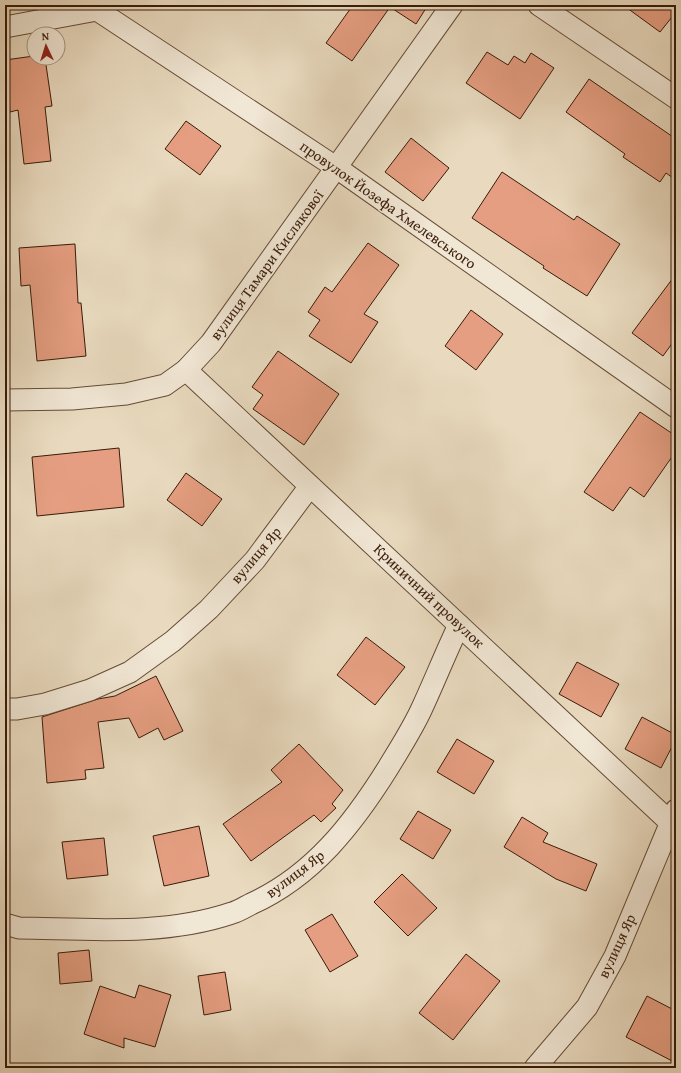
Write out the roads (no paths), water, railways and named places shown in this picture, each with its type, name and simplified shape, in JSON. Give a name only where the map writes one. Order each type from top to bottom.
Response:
[{"type":"street","name":"вулиця Тамари Кислякової","points":[[5,400],[72,399],[126,394],[165,385],[186,370],[211,344],[452,5]]},
{"type":"street","points":[[540,5],[676,98]]},
{"type":"street","name":"провулок Йозефа Хмелевського","points":[[98,8],[337,168],[676,407]]},
{"type":"street","points":[[5,27],[98,8]]},
{"type":"street","name":"Криничний провулок","points":[[186,370],[459,624],[674,816]]},
{"type":"street","name":"вулиця Яр","points":[[5,709],[17,709],[45,704],[90,690],[130,672],[173,641],[209,609],[255,560],[310,486]]},
{"type":"street","name":"вулиця Яр","points":[[5,924],[19,928],[138,930],[192,923],[232,913],[269,896],[307,869],[334,843],[374,791],[401,747],[422,708],[459,624]]},
{"type":"street","name":"вулиця Яр","points":[[535,1068],[587,1008],[615,956],[674,816]]}]
